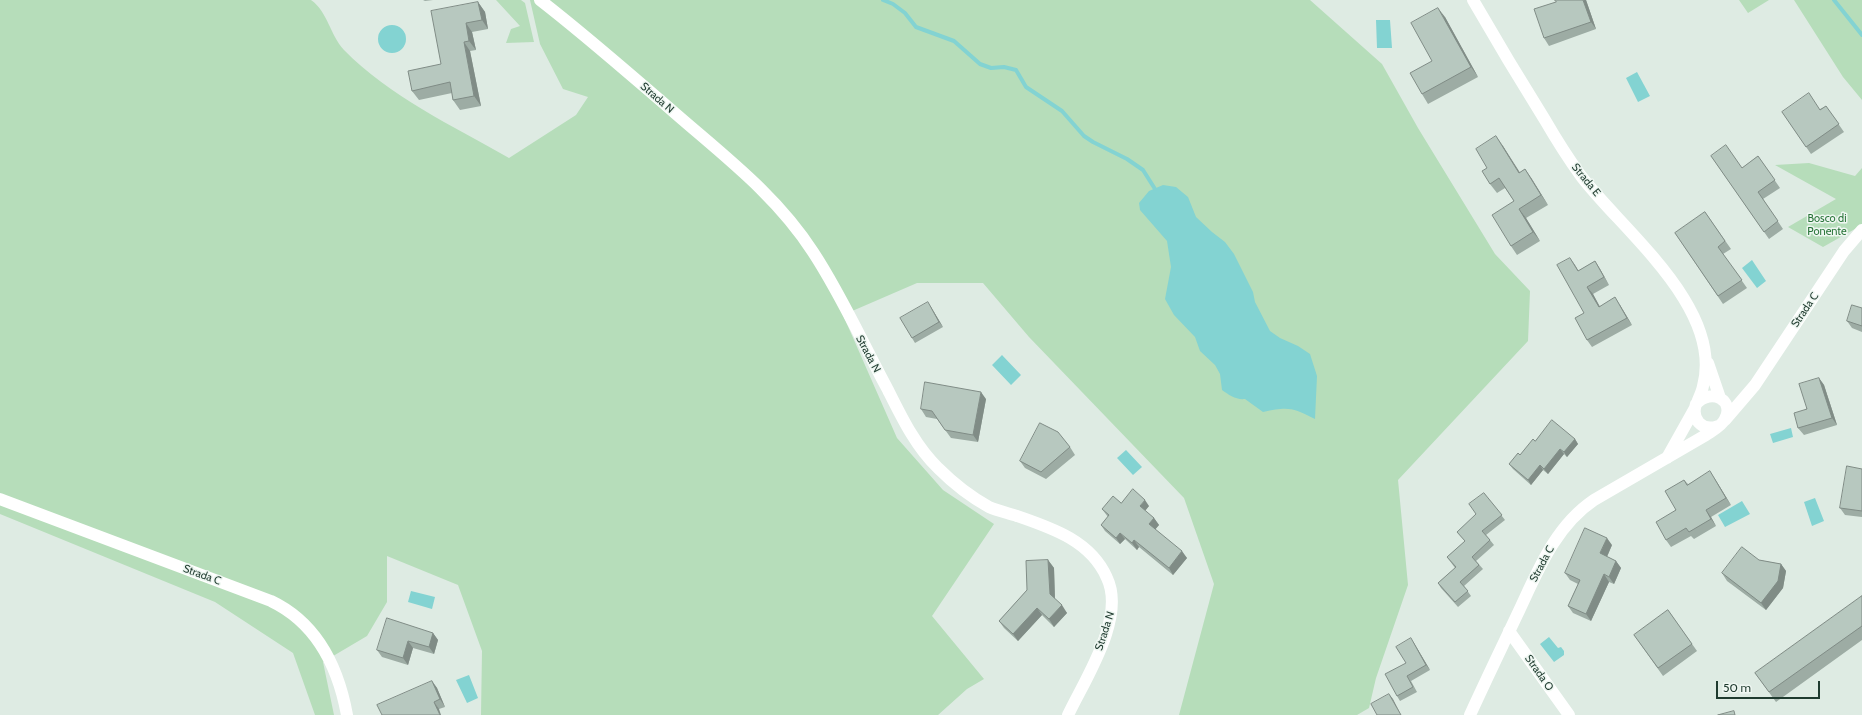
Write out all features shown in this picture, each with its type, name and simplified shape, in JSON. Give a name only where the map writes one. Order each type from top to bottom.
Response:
[{"type":"street","name":"Strada N","points":[[540,0],[595,43],[669,109],[743,170],[780,208],[813,251],[903,419],[920,447],[938,469],[959,486],[990,507],[1049,527],[1069,537],[1084,548],[1101,567],[1110,586],[1113,602],[1112,612],[1106,634],[1068,715]]},
{"type":"street","name":"Strada E","points":[[1473,0],[1522,83],[1582,177],[1658,262],[1670,279],[1696,322],[1704,353],[1722,400]]},
{"type":"street","name":"Strada C","points":[[1470,715],[1543,561],[1559,534],[1571,520],[1594,500],[1667,459],[1722,423],[1750,391],[1844,251],[1862,230]]},
{"type":"street","name":"Strada E","points":[[1695,406],[1703,387],[1706,374],[1704,353]]},
{"type":"street","points":[[1667,459],[1695,406],[1705,396],[1711,396],[1722,400],[1738,398],[1750,391]]},
{"type":"street","points":[[1695,406],[1694,414],[1699,424],[1709,428],[1722,423],[1727,410],[1722,400]]},
{"type":"street","name":"Strada C","points":[[0,499],[270,601],[289,610],[312,630],[324,649],[336,675],[347,715]]},
{"type":"street","name":"Strada O","points":[[1509,631],[1569,715]]},
{"type":"green space","points":[[0,0],[311,0],[317,5],[325,17],[339,44],[362,67],[401,96],[422,109],[509,158],[576,115],[588,97],[563,89],[540,44],[530,0],[1310,0],[1382,64],[1418,128],[1495,254],[1530,291],[1528,341],[1398,480],[1408,585],[1376,678],[1369,708],[1357,715],[1179,715],[1214,584],[1184,498],[1029,337],[983,283],[917,283],[843,315],[897,438],[943,490],[994,524],[932,616],[984,679],[967,689],[938,715],[481,715],[482,651],[458,585],[387,556],[387,602],[367,636],[323,662],[334,715],[315,715],[293,653],[215,602],[0,514]]},
{"type":"green space","points":[[496,0],[521,0],[525,3],[534,42],[506,43],[511,29],[520,26]]},
{"type":"green space","points":[[1739,0],[1769,0],[1748,13]]},
{"type":"green space","points":[[1794,0],[1862,0],[1862,100],[1843,77]]},
{"type":"green space","name":"Bosco di Ponente","points":[[1809,163],[1855,176],[1862,168],[1862,225],[1823,247],[1788,227],[1836,199],[1775,165]]},
{"type":"water","points":[[1376,20],[1390,20],[1392,48],[1377,48]]},
{"type":"water","points":[[392,25],[402,29],[406,39],[402,49],[392,53],[382,49],[378,39],[382,29]]},
{"type":"water","points":[[1637,72],[1650,96],[1638,102],[1626,78]]},
{"type":"water","points":[[1163,185],[1176,187],[1188,197],[1196,217],[1225,242],[1234,254],[1253,292],[1255,302],[1270,331],[1310,354],[1317,376],[1315,419],[1295,410],[1289,409],[1278,409],[1263,412],[1245,399],[1236,398],[1222,390],[1220,374],[1215,365],[1200,351],[1195,337],[1174,315],[1165,299],[1171,267],[1167,241],[1140,210],[1139,203],[1149,191]]},
{"type":"water","points":[[1752,260],[1766,281],[1757,288],[1742,268]]},
{"type":"water","points":[[1002,355],[1021,375],[1011,385],[992,365]]},
{"type":"water","points":[[1791,428],[1793,437],[1773,443],[1770,434]]},
{"type":"water","points":[[1126,450],[1142,467],[1133,475],[1117,458]]},
{"type":"water","points":[[1815,498],[1824,521],[1812,526],[1804,502]]},
{"type":"water","points":[[1742,501],[1750,514],[1725,527],[1718,515]]},
{"type":"water","points":[[411,591],[435,597],[432,609],[408,602]]},
{"type":"water","points":[[1549,637],[1558,648],[1561,647],[1564,651],[1564,655],[1554,662],[1540,644]]},
{"type":"water","points":[[469,675],[478,698],[467,703],[456,680]]},
{"type":"building","points":[[1555,0],[1583,0],[1591,22],[1544,38],[1534,9],[1556,2]]},
{"type":"building","points":[[478,2],[482,20],[466,23],[469,41],[464,42],[474,96],[453,100],[450,82],[412,91],[408,71],[441,64],[431,11]]},
{"type":"building","points":[[1438,8],[1471,67],[1422,94],[1410,73],[1432,61],[1411,23]]},
{"type":"building","points":[[1809,93],[1820,110],[1826,106],[1839,124],[1806,147],[1782,112]]},
{"type":"building","points":[[1496,136],[1519,173],[1525,169],[1541,195],[1519,209],[1533,232],[1511,246],[1492,215],[1514,201],[1499,178],[1490,184],[1482,171],[1487,168],[1476,149]]},
{"type":"building","points":[[1726,145],[1742,168],[1758,156],[1775,180],[1758,192],[1778,221],[1764,232],[1711,156]]},
{"type":"building","points":[[1705,212],[1725,241],[1718,247],[1742,280],[1718,296],[1675,233]]},
{"type":"building","points":[[1570,258],[1578,271],[1595,261],[1604,277],[1587,287],[1599,307],[1615,297],[1627,318],[1587,340],[1575,318],[1584,313],[1557,265]]},
{"type":"building","points":[[928,302],[939,322],[912,338],[900,318]]},
{"type":"building","points":[[1852,305],[1862,308],[1862,326],[1847,321]]},
{"type":"building","points":[[1819,378],[1832,418],[1798,428],[1794,413],[1807,409],[1799,384]]},
{"type":"building","points":[[925,382],[981,392],[973,435],[945,430],[932,411],[921,409]]},
{"type":"building","points":[[1552,420],[1575,439],[1564,452],[1560,449],[1544,469],[1540,465],[1528,480],[1509,464],[1518,453],[1520,455],[1533,439],[1535,441]]},
{"type":"building","points":[[1040,423],[1058,432],[1070,447],[1041,472],[1020,461]]},
{"type":"building","points":[[1847,466],[1862,469],[1862,511],[1840,508]]},
{"type":"building","points":[[1710,471],[1726,498],[1706,510],[1711,519],[1689,532],[1686,528],[1666,540],[1656,522],[1676,510],[1665,491],[1684,480],[1687,485]]},
{"type":"building","points":[[1133,489],[1145,500],[1140,506],[1154,518],[1149,524],[1182,551],[1169,568],[1134,540],[1132,543],[1120,533],[1116,538],[1101,525],[1109,515],[1102,509],[1113,496],[1121,503]]},
{"type":"building","points":[[1484,493],[1502,515],[1482,531],[1490,540],[1472,557],[1479,565],[1460,582],[1468,591],[1455,602],[1438,583],[1456,567],[1447,557],[1465,541],[1457,532],[1476,514],[1469,504]]},
{"type":"building","points":[[1585,528],[1607,538],[1600,553],[1616,561],[1609,577],[1604,574],[1586,614],[1568,606],[1580,580],[1565,573]]},
{"type":"building","points":[[1742,547],[1759,560],[1781,564],[1778,581],[1761,603],[1722,573]]},
{"type":"building","points":[[1048,560],[1050,594],[1062,605],[1049,619],[1037,608],[1013,634],[999,621],[1027,590],[1026,561]]},
{"type":"building","points":[[1862,596],[1862,626],[1769,692],[1755,673]]},
{"type":"building","points":[[1668,610],[1692,644],[1658,668],[1634,635]]},
{"type":"building","points":[[387,618],[433,633],[429,647],[408,641],[403,658],[377,650]]},
{"type":"building","points":[[1411,638],[1426,665],[1407,676],[1413,687],[1397,696],[1385,674],[1406,663],[1396,647]]},
{"type":"building","points":[[432,681],[440,699],[434,702],[440,715],[382,715],[377,705]]},
{"type":"building","points":[[1389,694],[1401,715],[1377,715],[1371,704]]},
{"type":"building","points":[[1734,711],[1735,715],[1718,715]]},
{"type":"waterway","points":[[883,0],[893,4],[905,13],[916,27],[954,41],[980,64],[991,68],[1004,67],[1016,70],[1026,87],[1062,111],[1084,136],[1127,159],[1143,170],[1155,189]]},
{"type":"waterway","points":[[1834,0],[1862,35]]}]
